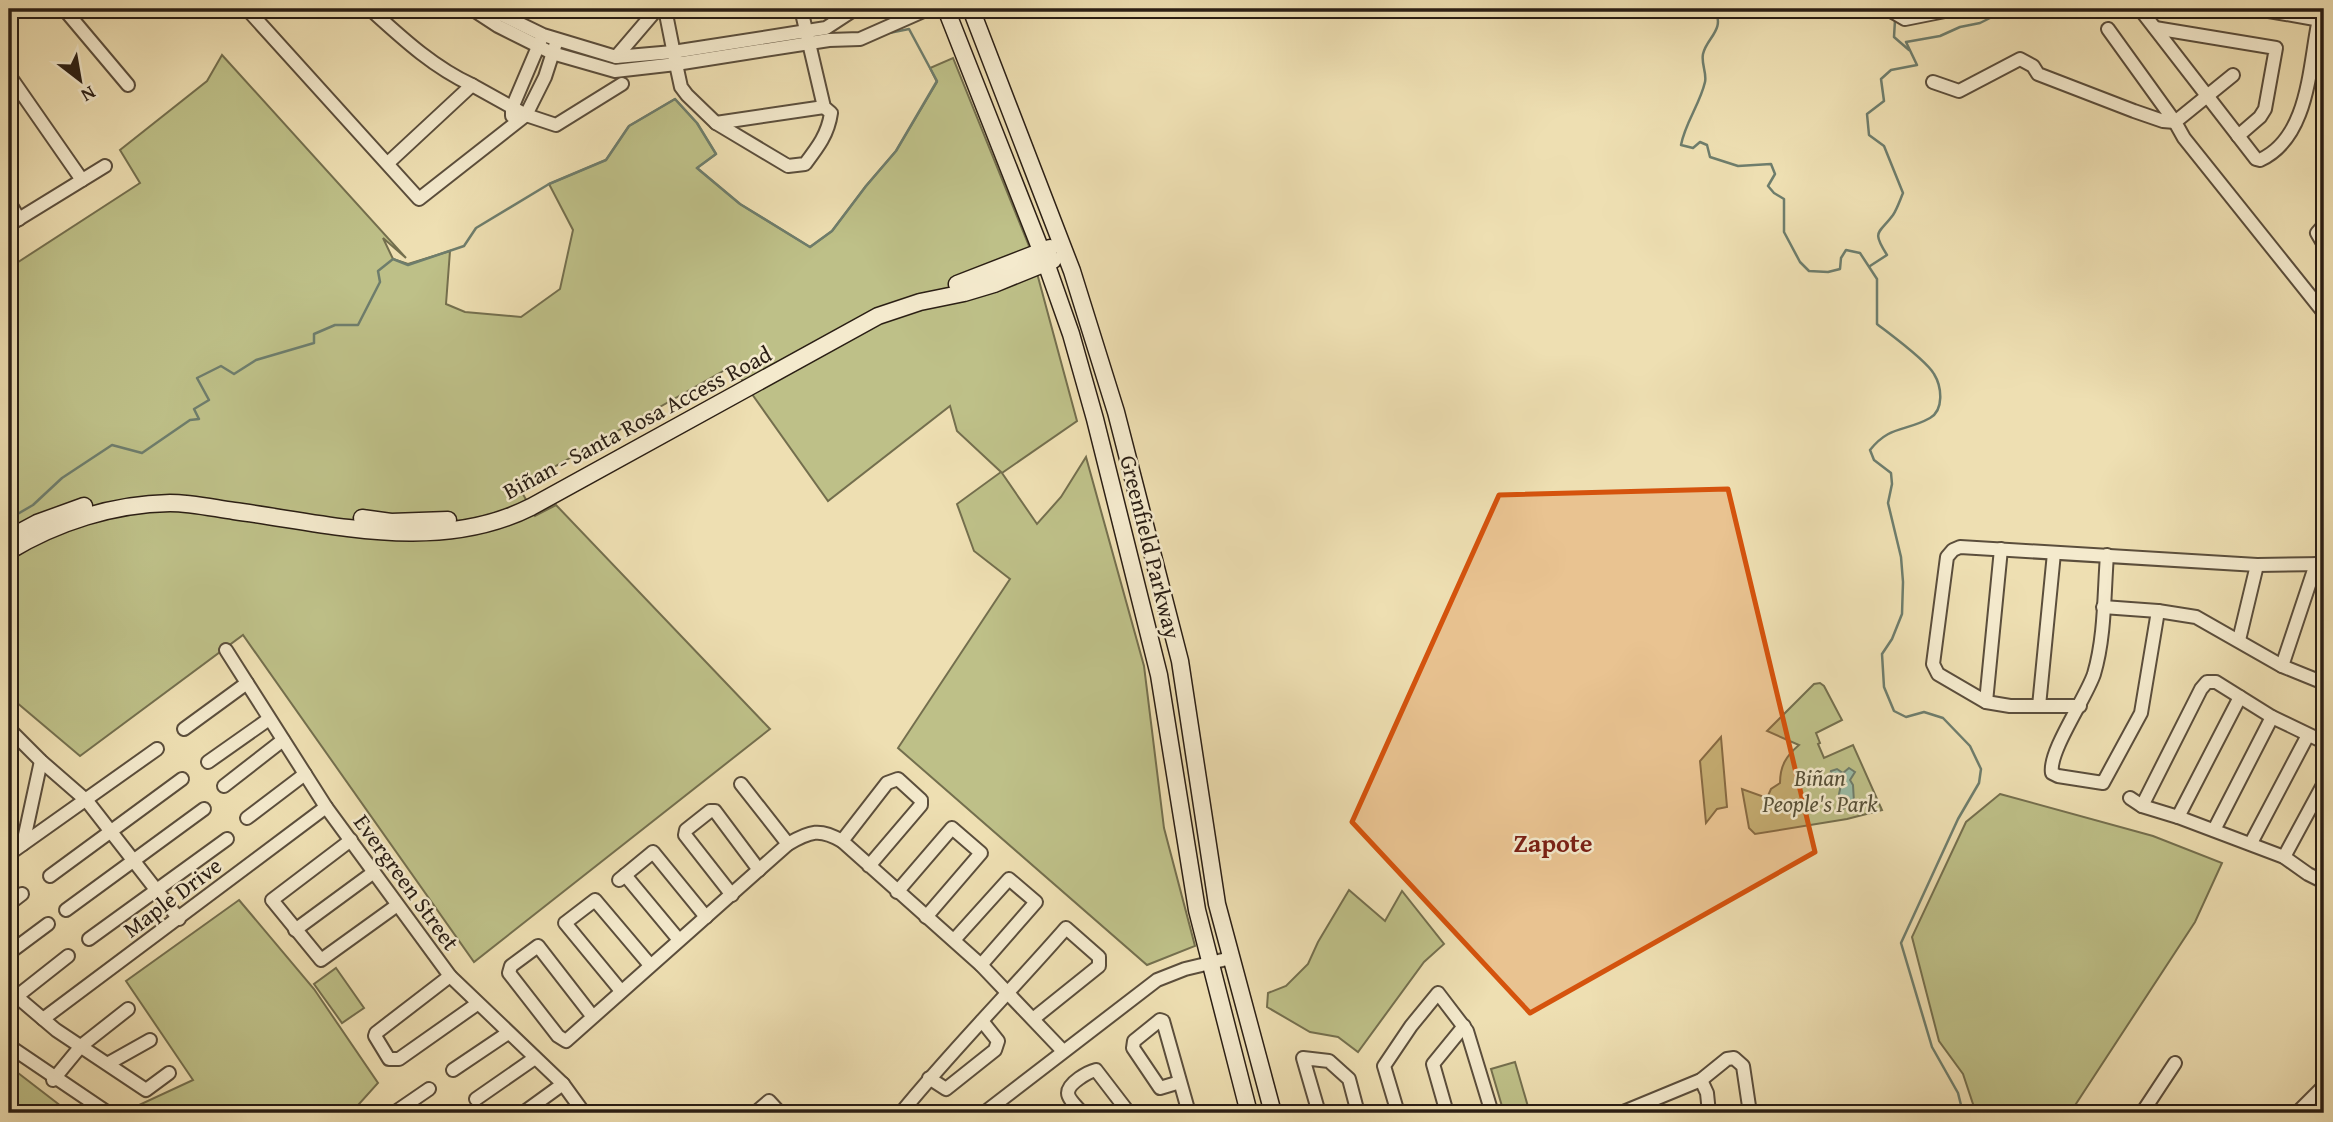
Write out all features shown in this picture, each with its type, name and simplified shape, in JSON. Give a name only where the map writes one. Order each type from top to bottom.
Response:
[{"type":"main road","name":"Greenfield Parkway","points":[[946,9],[1044,258],[1071,334],[1095,419],[1159,675],[1197,910],[1249,1113]]},
{"type":"main road","name":"Greenfield Parkway","points":[[971,9],[1065,249],[1116,412],[1180,661],[1217,904],[1273,1113]]},
{"type":"main road","points":[[977,89],[992,62]]},
{"type":"main road","name":"Biñan - Santa Rosa Access Road","points":[[9,538],[37,523],[81,506],[146,496],[198,501],[404,533],[477,527],[509,513],[878,316],[920,302],[974,290],[1065,249]]},
{"type":"main road","name":"Biñan - Santa Rosa Access Road","points":[[9,551],[82,517],[133,507],[198,501]]},
{"type":"main road","points":[[1181,812],[1202,809]]},
{"type":"street","points":[[247,9],[289,52],[419,199],[526,115],[545,77],[557,40]]},
{"type":"street","points":[[370,9],[451,75],[526,115],[556,125],[622,84]]},
{"type":"street","points":[[472,9],[498,26],[540,41],[557,40],[616,57],[674,58]]},
{"type":"street","points":[[490,9],[540,41],[552,53],[615,71],[674,58],[807,38],[860,39],[902,15],[929,9]]},
{"type":"street","points":[[616,57],[657,9]]},
{"type":"street","points":[[665,9],[681,87],[716,123],[788,166],[806,164],[823,141],[831,113],[824,107],[801,9]]},
{"type":"street","points":[[807,38],[855,9]]},
{"type":"street","points":[[1888,9],[1905,19],[1955,9]]},
{"type":"street","points":[[2140,9],[2256,159],[2260,160],[2281,145],[2293,131],[2300,115],[2318,24],[2315,19],[2257,9]]},
{"type":"street","points":[[71,11],[128,85]]},
{"type":"street","points":[[2155,28],[2276,48],[2265,108],[2260,117],[2238,136]]},
{"type":"street","points":[[2108,29],[2184,138],[2324,313]]},
{"type":"street","points":[[511,127],[512,108],[540,41]]},
{"type":"street","points":[[1933,82],[1959,91],[2020,58],[2033,66],[2038,74],[2134,111],[2163,121],[2175,122],[2233,75]]},
{"type":"street","points":[[9,75],[82,180]]},
{"type":"street","points":[[388,163],[472,85]]},
{"type":"street","points":[[716,123],[824,107]]},
{"type":"street","points":[[9,202],[14,222],[105,166]]},
{"type":"street","points":[[2320,229],[2324,245]]},
{"type":"street","points":[[2080,706],[2010,706],[1986,702],[1938,674],[1934,664],[1947,557],[1953,550],[1960,547],[2001,549],[2257,565],[2320,564],[2283,666]]},
{"type":"street","points":[[1986,702],[2001,549]]},
{"type":"street","points":[[2039,706],[2054,553]]},
{"type":"street","points":[[2107,555],[2094,674],[2061,740],[2050,767],[2052,773],[2103,783],[2141,713],[2158,611]]},
{"type":"street","points":[[2239,640],[2257,565]]},
{"type":"street","points":[[2103,607],[2196,617],[2283,666],[2324,683]]},
{"type":"street","name":"Evergreen Street","points":[[226,650],[326,807],[396,906],[450,976],[563,1084],[582,1113]]},
{"type":"street","points":[[2143,806],[2201,689],[2207,682],[2216,682],[2272,717],[2324,743]]},
{"type":"street","points":[[184,729],[247,683]]},
{"type":"street","points":[[2178,817],[2239,697]]},
{"type":"street","points":[[2214,830],[2272,717]]},
{"type":"street","points":[[208,762],[269,719]]},
{"type":"street","points":[[9,730],[87,801],[179,919]]},
{"type":"street","points":[[2251,843],[2308,736]]},
{"type":"street","points":[[224,786],[283,740]]},
{"type":"street","points":[[9,854],[157,749]]},
{"type":"street","points":[[23,844],[41,761]]},
{"type":"street","points":[[247,818],[305,774]]},
{"type":"street","points":[[50,876],[182,779]]},
{"type":"street","points":[[842,841],[887,783],[898,779],[921,800],[921,805],[869,866]]},
{"type":"street","points":[[2284,857],[2324,783]]},
{"type":"street","points":[[741,784],[788,844]]},
{"type":"street","points":[[2130,798],[2143,806],[2284,857],[2321,881],[2324,867]]},
{"type":"street","name":"Maple Drive","points":[[43,1019],[326,807]]},
{"type":"street","points":[[66,909],[204,809]]},
{"type":"street","points":[[732,895],[685,835],[686,830],[710,811],[715,811],[759,870]]},
{"type":"street","points":[[897,892],[952,828],[981,853],[926,917]]},
{"type":"street","points":[[593,1017],[538,946],[511,966],[509,973],[558,1036],[566,1041],[788,844],[813,832],[828,832],[842,841],[981,965],[1063,1051]]},
{"type":"street","points":[[89,939],[227,839]]},
{"type":"street","points":[[351,840],[272,900],[321,960],[396,906]]},
{"type":"street","points":[[679,940],[622,877],[653,852],[706,917]]},
{"type":"street","points":[[295,930],[374,872]]},
{"type":"street","points":[[954,940],[1009,879],[1037,902],[981,965]]},
{"type":"street","points":[[9,904],[23,894]]},
{"type":"street","points":[[621,991],[565,923],[594,900],[650,965]]},
{"type":"street","points":[[9,953],[48,924]]},
{"type":"street","points":[[901,1113],[929,1078],[1010,993],[1066,928],[1099,957],[1099,966],[1033,1019]]},
{"type":"street","points":[[68,956],[12,994],[80,1046],[146,1090],[169,1073]]},
{"type":"street","points":[[984,1113],[1157,980],[1185,969],[1231,958]]},
{"type":"street","points":[[450,976],[378,1029],[375,1036],[389,1059],[399,1059],[477,1004]]},
{"type":"street","points":[[1398,1113],[1384,1066],[1438,993],[1464,1026],[1492,1113]]},
{"type":"street","points":[[54,1079],[80,1046],[128,1009]]},
{"type":"street","points":[[1180,1082],[1160,1088],[1133,1048],[1134,1041],[1160,1020],[1163,1021],[1189,1113]]},
{"type":"street","points":[[929,1078],[946,1089],[995,1050],[998,1041],[982,1021]]},
{"type":"street","points":[[1447,1113],[1433,1064],[1464,1026]]},
{"type":"street","points":[[453,1070],[508,1032]]},
{"type":"street","points":[[109,1063],[150,1040]]},
{"type":"street","points":[[9,1046],[54,1079],[108,1113]]},
{"type":"street","points":[[476,1099],[535,1058]]},
{"type":"street","points":[[1319,1113],[1303,1058],[1329,1060],[1349,1079],[1358,1113]]},
{"type":"street","points":[[1624,1113],[1701,1080],[1727,1059],[1738,1060],[1743,1066],[1750,1113]]},
{"type":"street","points":[[2142,1113],[2175,1063]]},
{"type":"street","points":[[1082,1113],[1068,1091],[1091,1070],[1096,1070],[1129,1113]]},
{"type":"street","points":[[1701,1080],[1707,1093],[1709,1113]]},
{"type":"street","points":[[523,1113],[563,1084]]},
{"type":"street","points":[[2297,1113],[2324,1086]]},
{"type":"street","points":[[394,1113],[429,1089]]},
{"type":"street","points":[[755,1113],[769,1101],[780,1113]]},
{"type":"highlighted area","points":[[1728,489],[1815,852],[1530,1013],[1352,822],[1499,495]]},
{"type":"green space","points":[[222,55],[406,258],[383,238],[393,259],[408,264],[450,251],[446,304],[465,312],[521,317],[560,289],[573,230],[549,184],[606,160],[629,126],[675,99],[697,123],[716,154],[697,168],[740,204],[810,247],[832,231],[896,151],[937,82],[930,68],[953,58],[1031,251],[1077,421],[1002,473],[1037,524],[1061,497],[1086,457],[1144,666],[1164,828],[1195,946],[1147,965],[898,748],[1010,579],[974,551],[957,504],[1001,472],[957,431],[950,406],[828,501],[732,366],[519,487],[535,516],[556,505],[770,729],[474,962],[243,635],[80,756],[9,696],[9,268],[140,183],[120,150],[207,81]]},
{"type":"green space","name":"Biñan People's Park","points":[[1820,683],[1842,720],[1816,733],[1824,758],[1853,745],[1882,810],[1847,819],[1755,834],[1749,828],[1742,789],[1767,798],[1771,789],[1780,783],[1785,762],[1799,745],[1767,731],[1814,684]]},
{"type":"green space","points":[[1721,737],[1727,807],[1717,809],[1706,823],[1700,761]]},
{"type":"green space","points":[[2000,794],[2153,836],[2222,863],[2195,922],[2070,1113],[1976,1113],[1963,1074],[1939,1041],[1912,937],[1966,822]]},
{"type":"green space","points":[[1349,890],[1385,921],[1402,891],[1444,944],[1424,962],[1358,1052],[1338,1037],[1310,1032],[1267,1007],[1268,993],[1286,986],[1308,964]]},
{"type":"green space","points":[[239,900],[314,989],[378,1083],[351,1113],[135,1113],[139,1105],[193,1080],[126,981]]},
{"type":"green space","points":[[336,968],[364,1008],[342,1023],[314,984]]},
{"type":"green space","points":[[1515,1062],[1529,1110],[1504,1113],[1491,1069]]},
{"type":"green space","points":[[9,1066],[70,1113],[9,1113]]},
{"type":"shaded area","points":[[1849,768],[1855,772],[1850,780],[1854,802],[1843,809],[1839,794],[1841,785],[1829,780],[1831,771],[1837,769],[1843,773]]},
{"type":"waterway","points":[[1715,9],[1718,17],[1717,28],[1703,54],[1705,82],[1681,145],[1693,148],[1700,142],[1707,145],[1710,157],[1738,166],[1771,164],[1775,174],[1768,186],[1784,199],[1784,232],[1800,262],[1809,271],[1828,272],[1840,269],[1841,258],[1846,250],[1860,253],[1877,279],[1877,324],[1924,362],[1939,385],[1940,404],[1935,414],[1884,436],[1870,450],[1874,460],[1891,473],[1888,503],[1901,557],[1903,582],[1902,614],[1892,639],[1882,654],[1884,687],[1894,711],[1906,717],[1924,712],[1943,718],[1970,746],[1981,769],[1979,783],[1958,819],[1901,943],[1932,1047],[1958,1093],[1963,1113]]},
{"type":"waterway","points":[[1867,9],[1895,20],[1894,37],[1909,50]]},
{"type":"waterway","points":[[1870,266],[1887,255],[1878,236],[1894,213],[1903,193],[1884,146],[1869,135],[1867,114],[1884,101],[1881,79],[1891,70],[1917,65],[1906,42],[1940,36],[1960,27],[1980,23],[1996,15],[2001,9]]},
{"type":"waterway","points":[[9,519],[33,505],[62,478],[112,445],[142,453],[190,420],[199,419],[194,409],[209,400],[197,378],[221,366],[234,374],[256,360],[314,343],[314,334],[335,325],[358,325],[380,282],[378,271],[393,259],[408,265],[464,246],[476,228],[549,184],[606,160],[629,126],[675,99],[697,123],[716,154],[697,168],[740,204],[810,247],[832,231],[896,151],[937,81],[909,29],[884,34]]},
{"type":"district","name":"Zapote","points":[[1553,842]]}]
